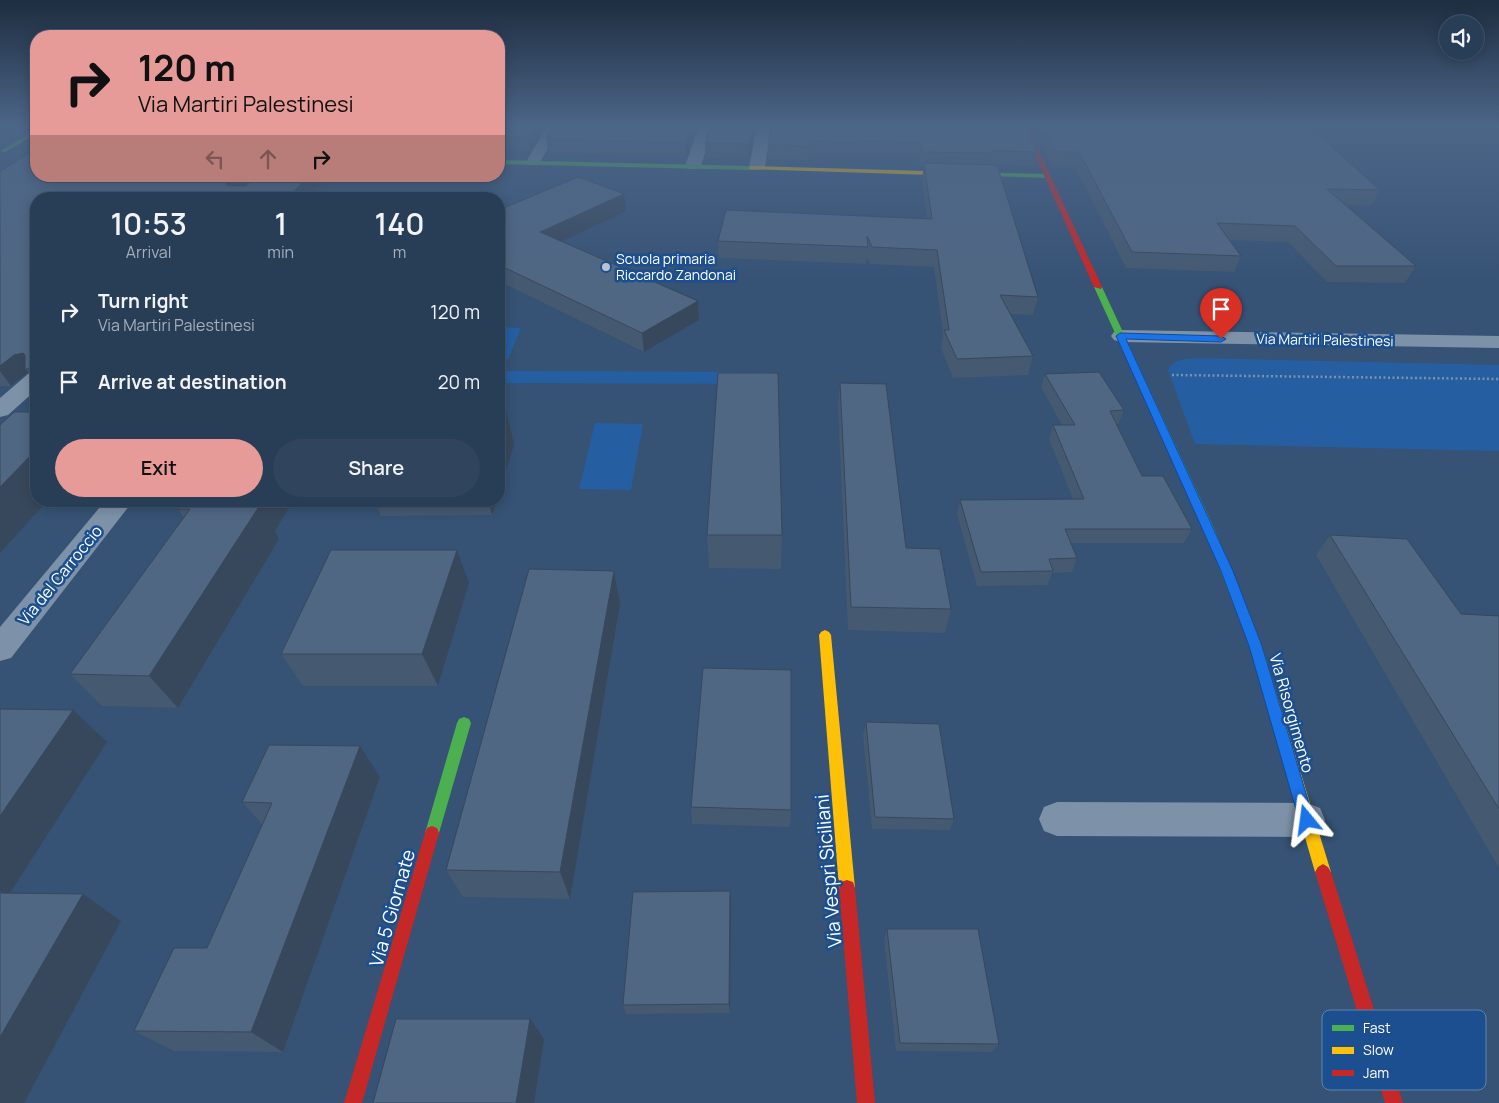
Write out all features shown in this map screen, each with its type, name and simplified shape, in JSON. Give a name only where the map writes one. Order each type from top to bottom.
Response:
[{"type":"street","name":"Via Risorgimento","points":[[1049,178],[1227,571],[1256,646],[1365,1010]]},
{"type":"street","name":"Via Martiri Palestinesi","points":[[1120,336],[1499,342]]},
{"type":"street","points":[[0,411],[30,384]]},
{"type":"street","points":[[0,411],[27,413]]},
{"type":"street","name":"Via del Carroccio","points":[[0,649],[115,507]]},
{"type":"street","name":"Via Vespri Siciliani","points":[[825,635],[866,1103]]},
{"type":"street","name":"Via 5 Giornate","points":[[353,1103],[464,723]]},
{"type":"street","points":[[1057,819],[1307,820]]},
{"type":"street","name":"Via Risorgimento","points":[[1390,1090],[1394,1103]]},
{"type":"path","points":[[1164,375],[1499,379]]},
{"type":"shaded area","points":[[505,327],[521,328],[508,359],[505,359]]},
{"type":"shaded area","points":[[1197,358],[1499,365],[1499,451],[1195,444],[1168,370],[1176,362]]},
{"type":"shaded area","points":[[505,371],[769,372],[769,384],[505,383]]},
{"type":"shaded area","points":[[595,423],[643,424],[631,490],[579,489]]},
{"type":"building","points":[[0,178],[30,178],[30,182],[228,182],[226,184],[228,186],[246,186],[250,182],[303,182],[293,192],[30,192],[30,369],[25,369],[25,355],[23,353],[14,355],[0,366]]},
{"type":"building","points":[[574,178],[582,178],[624,194],[540,232],[698,301],[642,333],[505,268],[505,207]]},
{"type":"building","points":[[926,178],[1001,178],[1038,297],[1000,295],[1033,356],[957,359],[944,330],[949,330],[937,250],[872,247],[867,236],[868,247],[718,241],[726,210],[932,219]]},
{"type":"building","points":[[1093,178],[1367,178],[1380,190],[1327,189],[1416,266],[1336,266],[1295,226],[1217,223],[1241,256],[1132,252]]},
{"type":"building","points":[[1099,372],[1124,410],[1110,411],[1142,476],[1163,476],[1192,529],[1065,529],[1077,558],[1049,559],[1053,571],[981,572],[960,500],[1084,499],[1053,425],[1075,425],[1045,374]]},
{"type":"building","points":[[718,373],[778,373],[782,535],[707,535]]},
{"type":"building","points":[[840,383],[886,384],[906,548],[940,549],[951,609],[851,607]]},
{"type":"building","points":[[14,412],[30,412],[30,456],[0,487],[0,425]]},
{"type":"building","points":[[180,507],[259,507],[149,676],[70,674],[190,509],[178,509]]},
{"type":"building","points":[[1330,535],[1407,539],[1461,614],[1499,616],[1499,809]]},
{"type":"building","points":[[331,550],[457,550],[422,654],[281,654]]},
{"type":"building","points":[[529,569],[614,571],[560,872],[446,870]]},
{"type":"building","points":[[703,668],[791,670],[791,810],[691,807]]},
{"type":"building","points":[[0,709],[73,710],[0,816]]},
{"type":"building","points":[[866,722],[939,724],[954,819],[875,817]]},
{"type":"building","points":[[269,745],[360,746],[251,1032],[134,1031],[174,948],[207,948],[272,803],[242,802]]},
{"type":"building","points":[[730,891],[729,1004],[623,1005],[633,892]]},
{"type":"building","points":[[0,893],[83,894],[0,1037]]},
{"type":"building","points":[[887,929],[978,929],[999,1044],[900,1043]]},
{"type":"building","points":[[396,1019],[530,1019],[516,1103],[373,1103]]},
{"type":"traffic: fast","points":[[1098,287],[1209,528],[1232,585]]},
{"type":"traffic: fast","points":[[432,833],[464,723]]},
{"type":"traffic: slow","points":[[1232,585],[1256,646],[1323,872]]},
{"type":"traffic: slow","points":[[825,635],[847,888]]},
{"type":"traffic: jam","points":[[1048,178],[1098,287]]},
{"type":"traffic: jam","points":[[353,1103],[432,833]]},
{"type":"traffic: jam","points":[[1323,872],[1365,1010]]},
{"type":"traffic: jam","points":[[847,888],[866,1103]]},
{"type":"traffic: jam","points":[[1390,1090],[1394,1103]]},
{"type":"place","name":"Scuola primaria Riccardo Zandonai","points":[[606,267]]},
{"type":"route","points":[[1221,339],[1120,336],[1209,528],[1256,646],[1307,820]]}]
